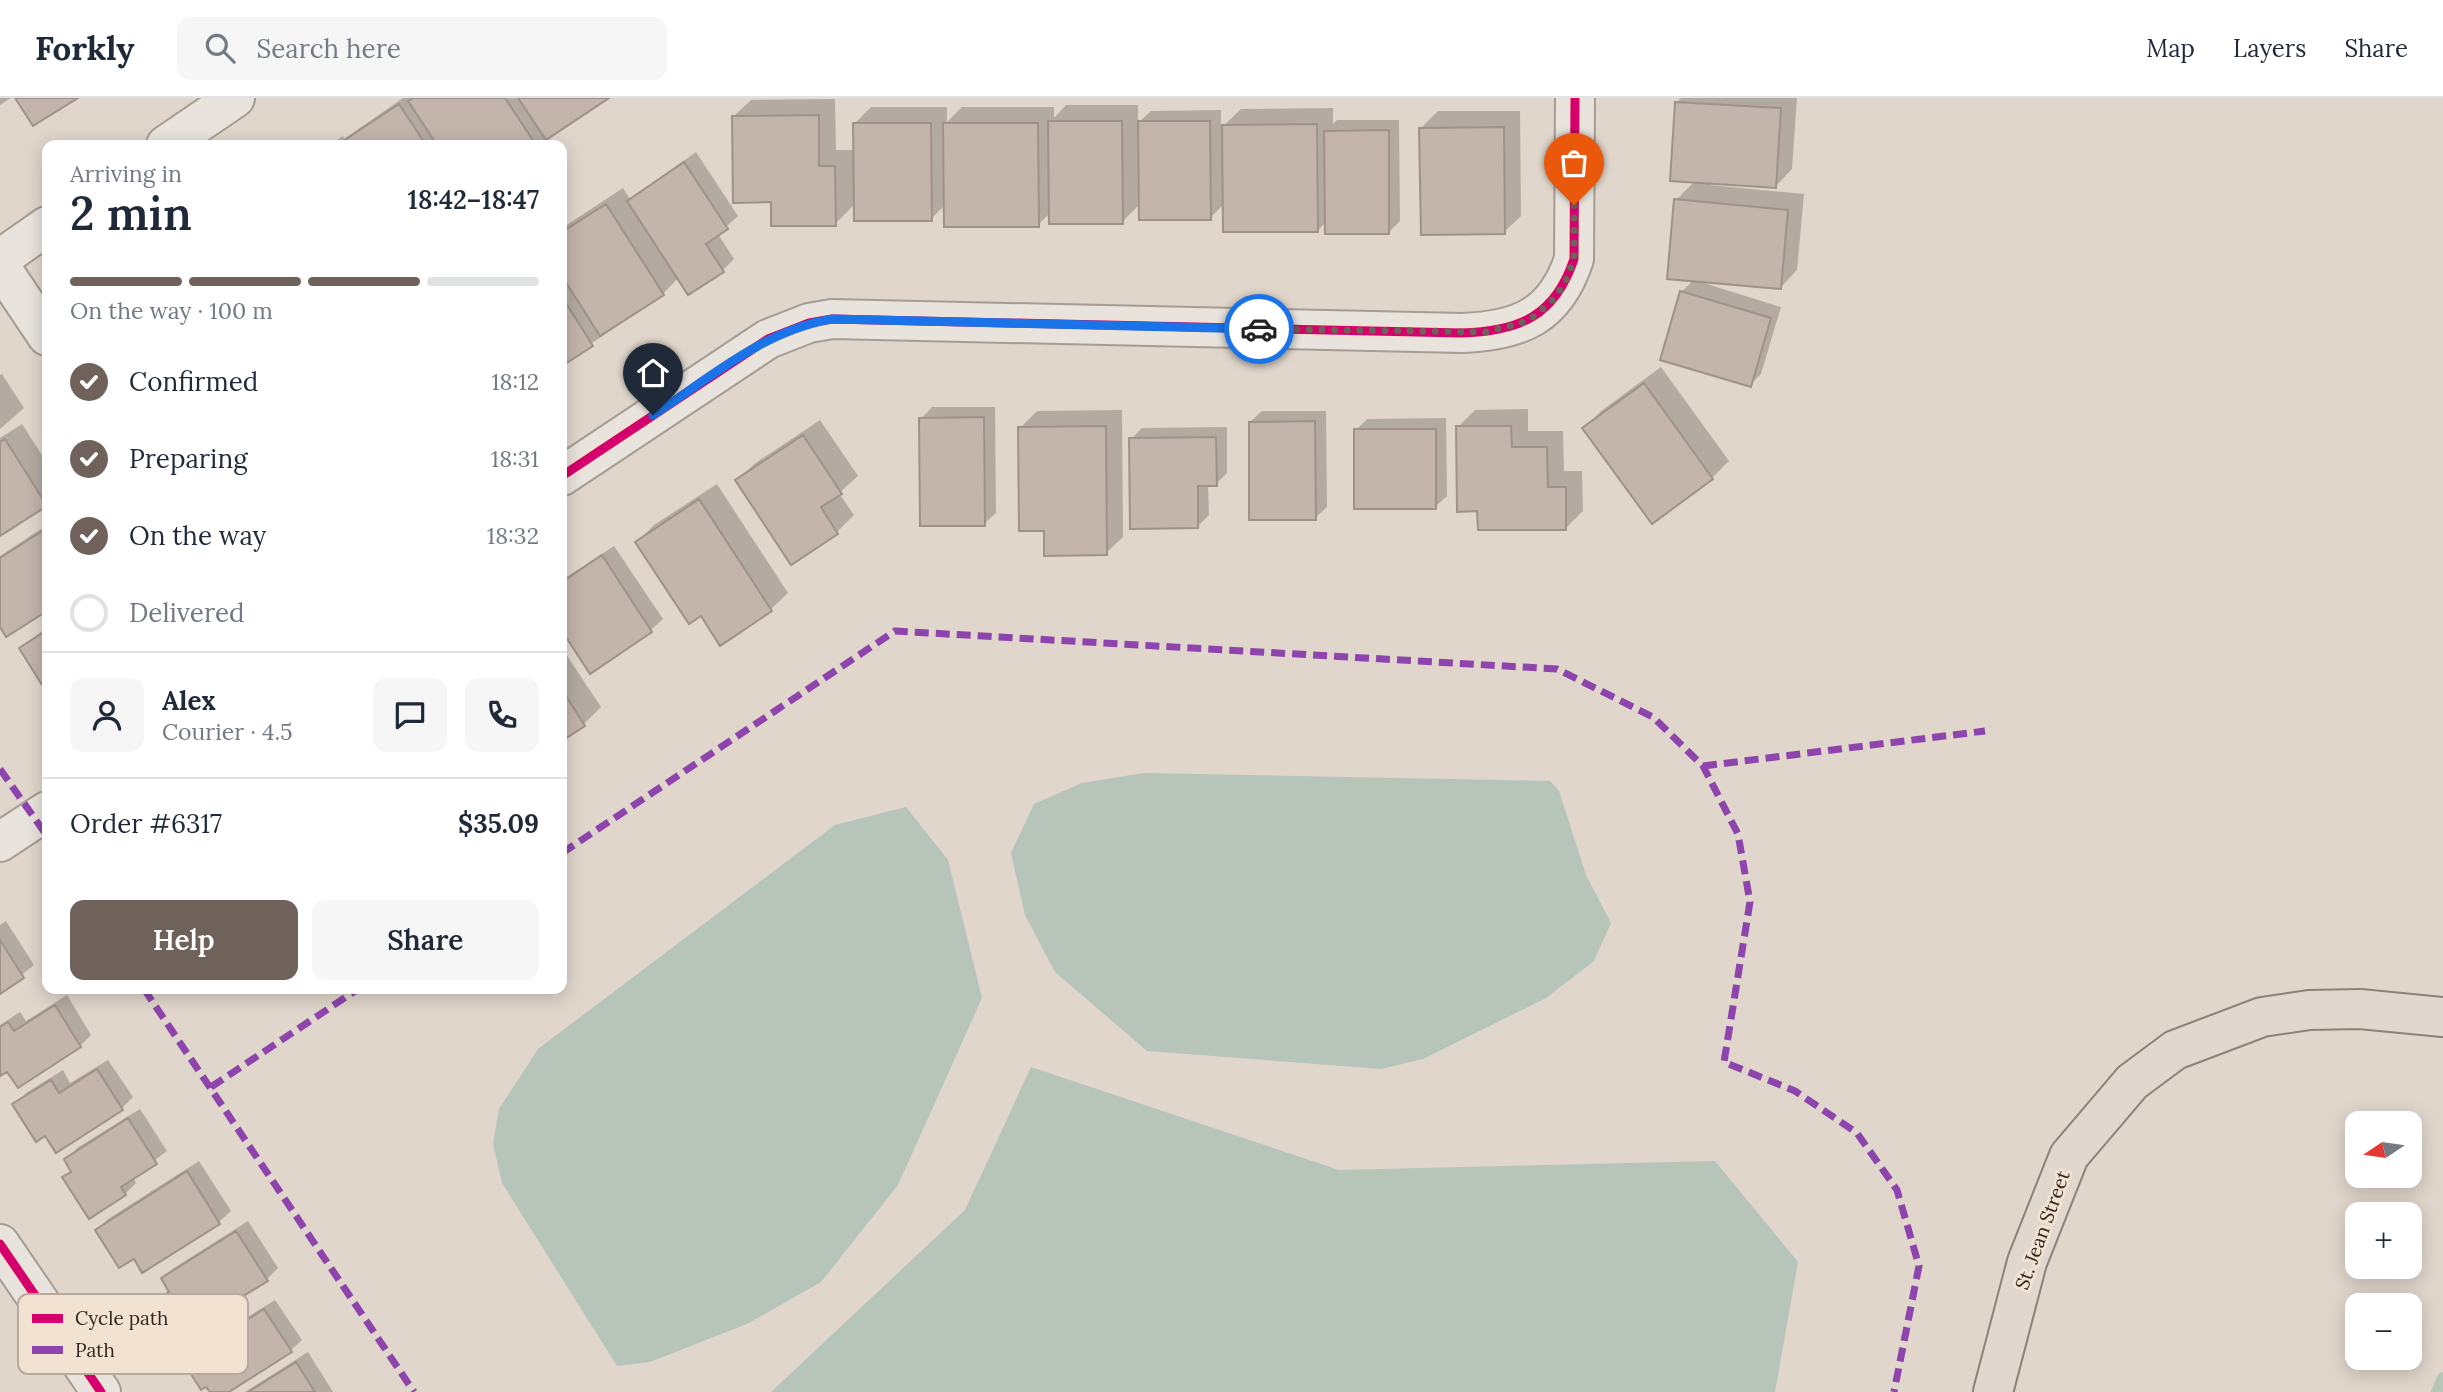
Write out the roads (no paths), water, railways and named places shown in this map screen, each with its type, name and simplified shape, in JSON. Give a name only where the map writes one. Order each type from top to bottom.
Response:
[{"type":"main road","name":"St. Jean Street","points":[[1993,1392],[2026,1262],[2069,1156],[2132,1082],[2175,1050],[2262,1017],[2309,1010],[2360,1009],[2443,1017]]},
{"type":"street","points":[[173,140],[235,98]]},
{"type":"street","points":[[567,473],[768,340],[821,321],[1462,333],[1486,332],[1528,321],[1558,293],[1574,259],[1575,98]]},
{"type":"street","points":[[0,258],[42,229]]},
{"type":"street","points":[[0,265],[42,328]]},
{"type":"street","points":[[0,842],[42,814]]},
{"type":"street","points":[[0,1244],[32,1294]]},
{"type":"street","points":[[82,1374],[92,1389]]},
{"type":"waterway","points":[[2437,1392],[2443,1378]]}]
